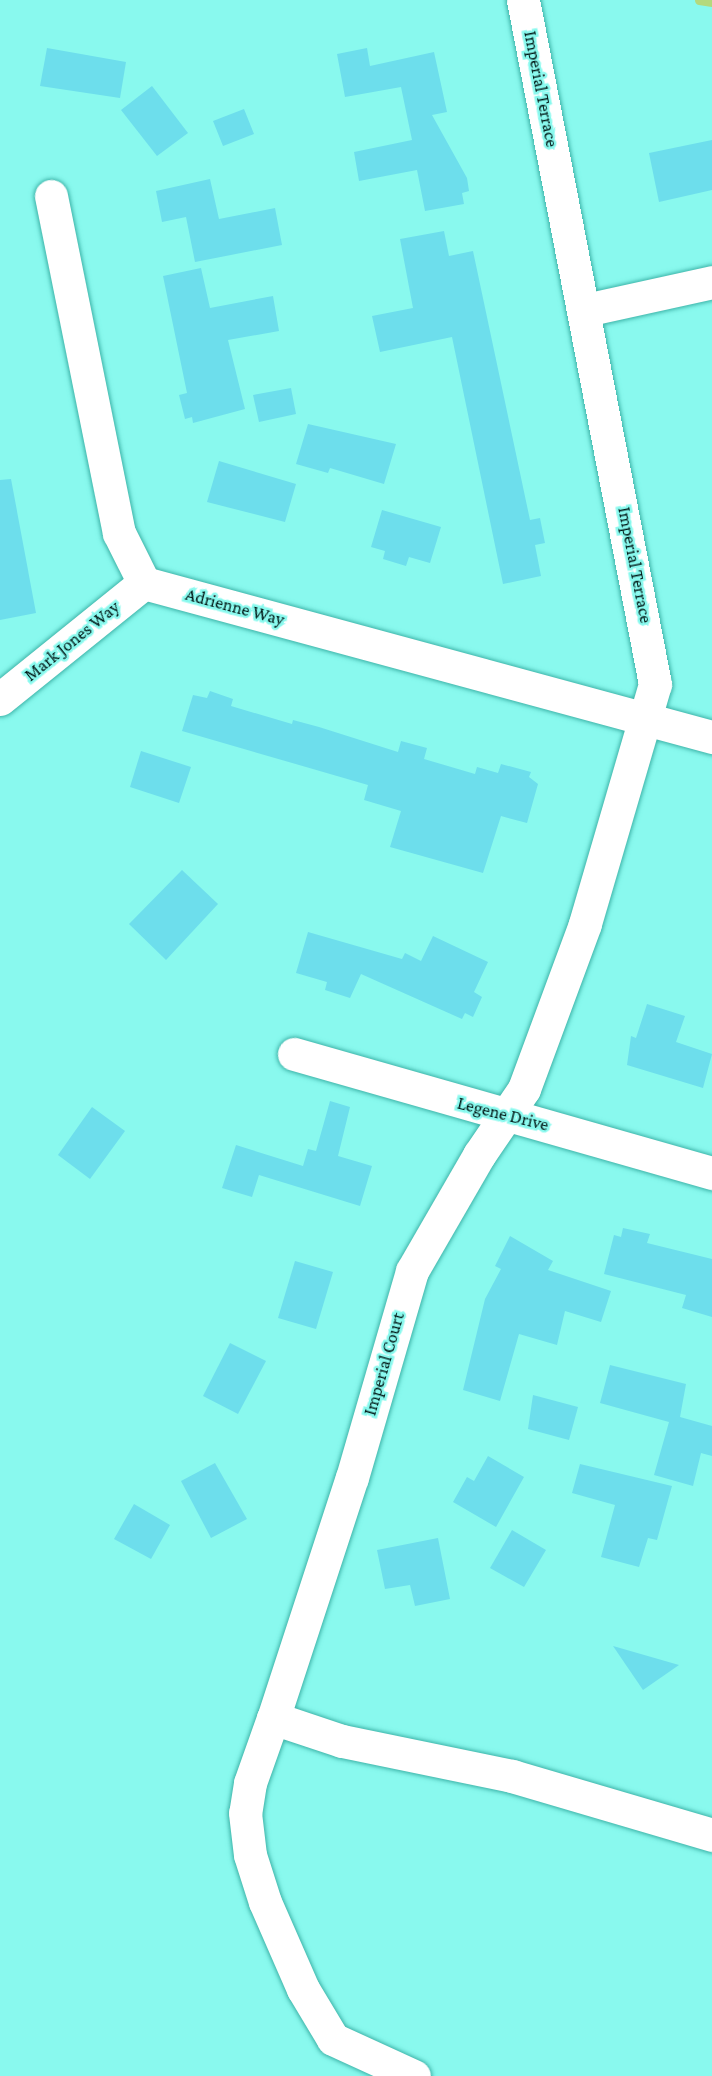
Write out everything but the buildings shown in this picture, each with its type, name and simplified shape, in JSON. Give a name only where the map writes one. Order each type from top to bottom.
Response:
[{"type":"street","name":"Imperial Terrace","points":[[506,1113],[524,1089],[585,924],[655,684],[651,648],[523,0]]},
{"type":"street","points":[[51,196],[119,533],[144,583]]},
{"type":"street","points":[[585,310],[712,282]]},
{"type":"street","name":"Mark Jones Way","points":[[0,699],[144,583]]},
{"type":"street","name":"Adrienne Way","points":[[144,583],[712,737]]},
{"type":"street","name":"Legene Drive","points":[[294,1054],[460,1104],[506,1113],[712,1173]]},
{"type":"street","name":"Imperial Court","points":[[414,2076],[333,2039],[303,1989],[265,1902],[250,1855],[244,1813],[250,1783],[352,1477],[412,1271],[430,1235],[506,1113]]},
{"type":"street","points":[[273,1718],[342,1741],[512,1776],[712,1835]]},
{"type":"waterway","points":[[699,0],[712,2]]}]
